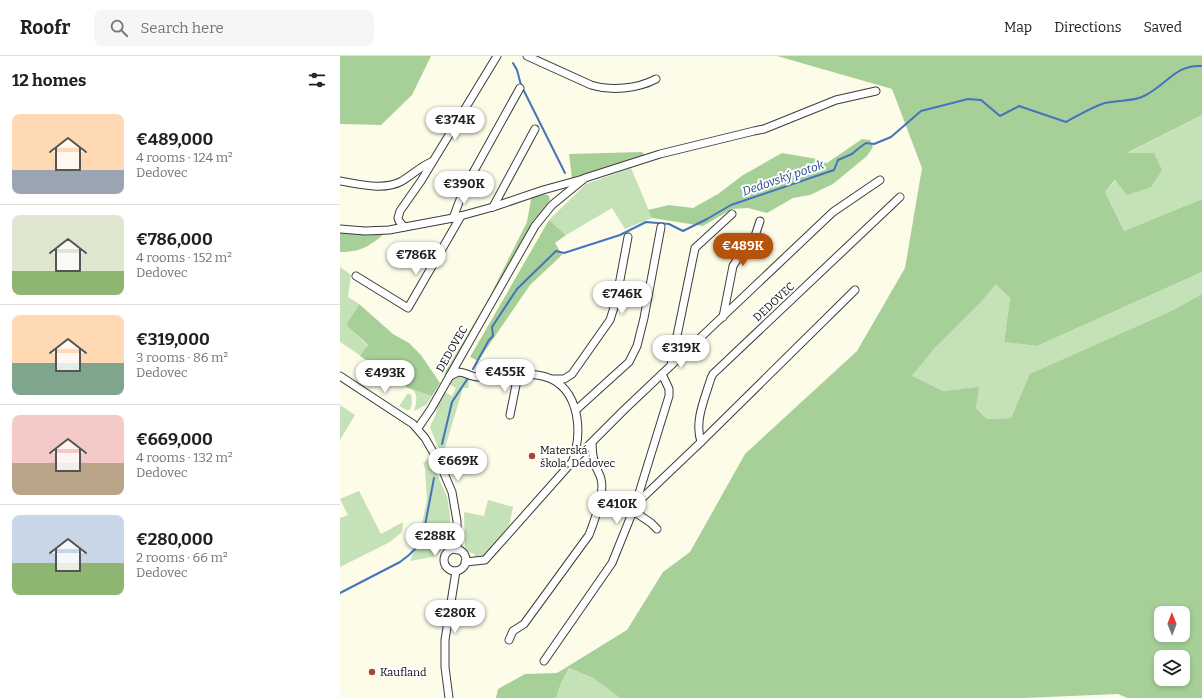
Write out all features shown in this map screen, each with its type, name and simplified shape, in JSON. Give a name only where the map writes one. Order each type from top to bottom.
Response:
[{"type":"street","points":[[376,231],[383,230],[395,221],[497,56]]},
{"type":"street","points":[[527,56],[598,87],[629,88],[656,79]]},
{"type":"street","points":[[453,218],[464,190],[520,88]]},
{"type":"street","name":"DEDOVEC","points":[[340,229],[376,231],[389,230],[461,216],[660,154],[764,129],[836,100],[876,91]]},
{"type":"street","points":[[493,207],[535,128]]},
{"type":"street","points":[[340,181],[371,186],[391,184],[402,181],[431,162]]},
{"type":"street","name":"DEDOVEC","points":[[418,428],[536,226],[552,205],[585,178]]},
{"type":"street","points":[[465,562],[485,560],[573,461],[662,374],[833,212],[880,180]]},
{"type":"street","points":[[543,190],[551,190],[555,192],[556,197],[552,205]]},
{"type":"street","name":"DEDOVEC","points":[[701,442],[698,429],[699,417],[713,374],[900,197]]},
{"type":"street","points":[[400,211],[399,221],[404,227]]},
{"type":"street","points":[[671,366],[695,248],[732,214]]},
{"type":"street","points":[[356,276],[408,308],[461,216]]},
{"type":"street","points":[[723,317],[733,266],[738,258],[752,245],[760,221]]},
{"type":"street","points":[[576,410],[629,362],[637,346],[644,318],[661,227]]},
{"type":"street","points":[[571,398],[569,386],[572,374],[610,320],[616,301],[628,237]]},
{"type":"street","points":[[633,508],[855,290]]},
{"type":"street","points":[[448,378],[453,374],[462,372],[473,376],[538,375],[552,379],[564,379],[572,374]]},
{"type":"street","points":[[544,661],[612,563],[643,479],[669,396],[669,389],[662,374]]},
{"type":"street","points":[[510,415],[518,375]]},
{"type":"street","points":[[340,376],[418,428],[435,453],[450,488],[455,505],[457,521],[456,550]]},
{"type":"street","points":[[552,379],[564,388],[571,398],[576,410],[577,440],[573,461]]},
{"type":"street","points":[[509,640],[513,631],[524,624],[588,535],[593,525],[598,510],[602,484],[592,455],[592,443]]},
{"type":"street","points":[[643,479],[647,485],[654,487]]},
{"type":"street","points":[[633,508],[657,529]]},
{"type":"street","points":[[449,698],[445,666],[448,614],[456,571],[464,566],[465,562],[462,552],[451,550],[445,556],[444,562],[447,568],[456,571]]},
{"type":"green space","points":[[340,56],[431,56],[412,95],[381,125],[340,124]]},
{"type":"green space","points":[[777,56],[1202,56],[1202,115],[1127,153],[1154,153],[1162,170],[1151,187],[1127,195],[1115,180],[1105,192],[1124,231],[1202,199],[1202,272],[1037,346],[1004,342],[1010,298],[996,284],[980,303],[935,348],[912,376],[943,391],[979,387],[976,408],[987,419],[1011,418],[1030,374],[1169,312],[1202,294],[1202,698],[1127,698],[1118,694],[1024,698],[620,698],[593,678],[569,668],[561,683],[556,698],[496,698],[498,689],[525,674],[557,673],[627,630],[663,572],[690,552],[745,454],[857,351],[905,268],[922,168],[892,89]]},
{"type":"green space","points":[[1202,115],[1202,199],[1124,231],[1105,192],[1116,180],[1126,154]]},
{"type":"green space","points":[[862,139],[870,140],[873,147],[867,156],[833,184],[810,195],[793,198],[767,213],[748,208],[732,209],[703,226],[652,218],[648,210],[669,205],[693,208],[718,194],[743,175],[782,153],[817,159],[827,163]]},
{"type":"green space","points":[[642,152],[645,155],[572,178],[569,154]]},
{"type":"green space","points":[[631,168],[652,218],[625,229],[612,208],[566,235],[549,220],[586,184]]},
{"type":"green space","points":[[541,194],[548,195],[550,199],[448,378],[444,374],[487,302],[527,222],[531,199]]},
{"type":"green space","points":[[549,220],[566,235],[555,243],[562,255],[530,285],[478,361],[470,357]]},
{"type":"green space","points":[[340,229],[389,230],[368,246],[350,252],[340,252]]},
{"type":"green space","points":[[340,267],[351,275],[348,297],[359,304],[346,325],[368,346],[361,356],[340,342]]},
{"type":"green space","points":[[1202,272],[1202,294],[1169,312],[1031,374],[1011,418],[987,419],[976,408],[978,388],[943,391],[911,377],[935,348],[980,303],[996,283],[1010,298],[1004,342],[1037,346]]},
{"type":"green space","points":[[359,304],[393,334],[409,343],[421,355],[440,383],[432,396],[408,388],[360,356],[368,345],[346,325]]},
{"type":"green space","points":[[458,375],[470,377],[468,388],[463,388],[443,454],[437,445],[430,427],[436,414],[437,405],[445,392],[452,396],[456,388],[449,384],[453,377]]},
{"type":"green space","points":[[412,389],[432,396],[426,405],[414,411],[416,394]]},
{"type":"green space","points":[[408,393],[411,395],[412,403],[409,410],[407,410],[399,406]]},
{"type":"green space","points":[[340,405],[355,415],[340,440]]},
{"type":"green space","points":[[430,458],[447,497],[450,514],[450,540],[436,556],[410,561],[419,537],[427,500],[425,469],[423,463]]},
{"type":"green space","points":[[359,491],[381,534],[403,522],[402,532],[390,542],[340,567],[340,518],[348,515],[340,499]]},
{"type":"green space","points":[[488,500],[513,507],[509,526],[485,555],[481,557],[474,557],[475,554],[468,552],[465,549],[464,512],[484,516]]},
{"type":"green space","points":[[569,668],[593,678],[620,698],[556,698],[561,683]]},
{"type":"waterway","points":[[513,63],[517,70],[521,85],[565,173]]},
{"type":"waterway","name":"Dedovský potok","points":[[473,369],[489,340],[493,336],[492,327],[517,289],[556,251],[564,253],[620,235],[646,222],[669,224],[683,231],[731,205],[834,170],[838,160],[852,154],[866,143],[874,144],[891,137],[921,111],[968,99],[981,100],[1000,116],[1019,106],[1066,122],[1101,104],[1130,100],[1144,96],[1159,87],[1171,76],[1185,68],[1202,66]]},
{"type":"waterway","name":"Dedovský potok","points":[[442,444],[452,402],[468,378]]},
{"type":"waterway","name":"Dedovský potok","points":[[340,593],[400,562],[417,547],[423,536],[434,478]]},
{"type":"place","name":"Materská škola, Dedovec","points":[[532,456]]},
{"type":"place","name":"Kaufland","points":[[372,672]]}]
